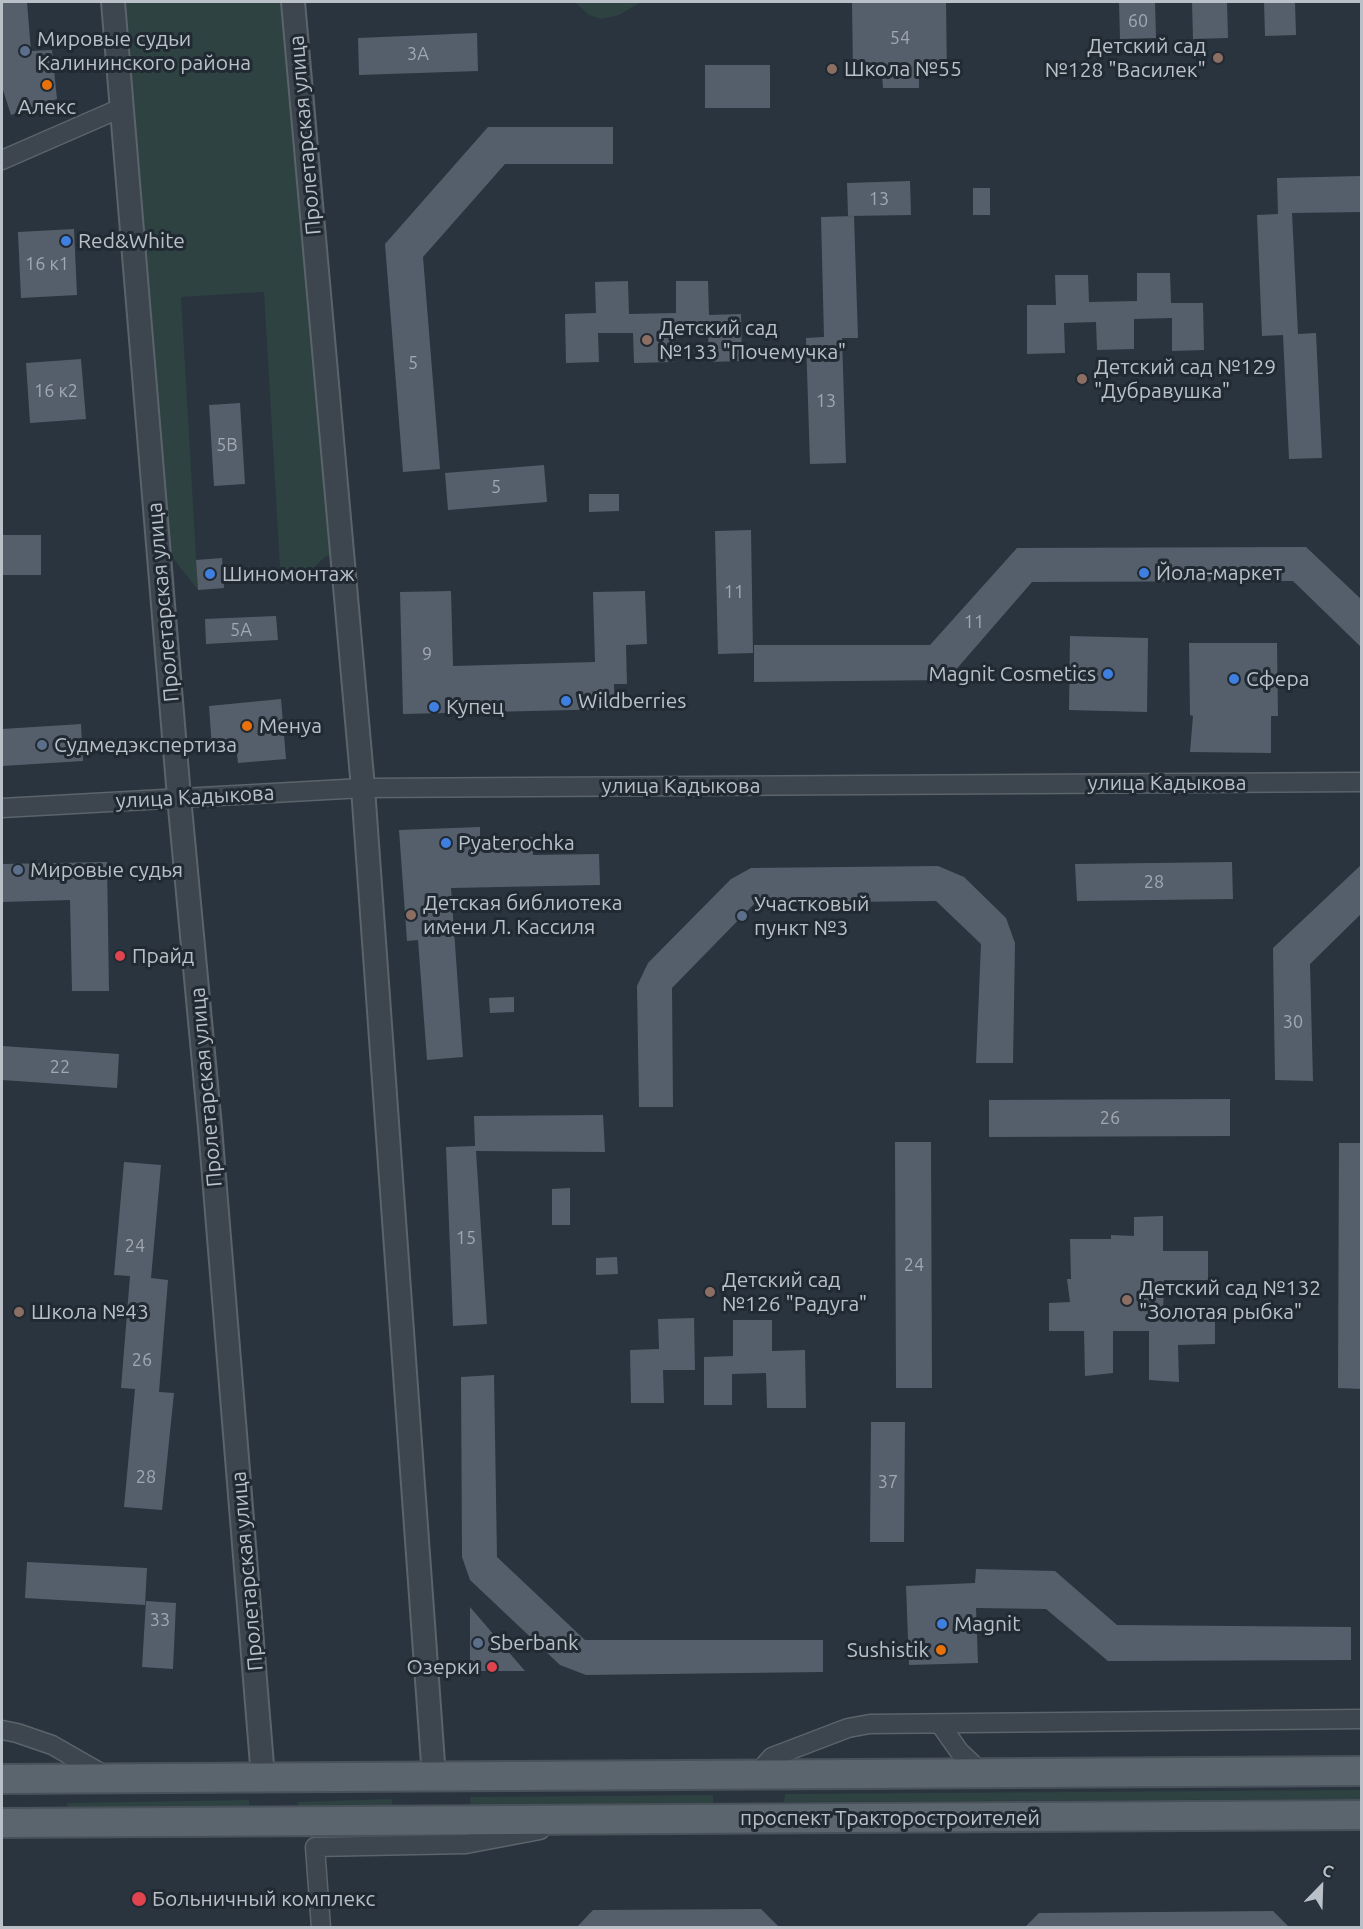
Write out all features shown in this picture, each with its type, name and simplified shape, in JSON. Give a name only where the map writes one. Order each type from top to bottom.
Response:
[{"type":"main road","name":"проспект Тракторостроителей","points":[[2,1779],[1362,1771]]},
{"type":"main road","points":[[263,1777],[265,1795],[278,1822]]},
{"type":"main road","points":[[418,1821],[426,1810],[432,1795],[434,1777]]},
{"type":"main road","points":[[44,1779],[45,1823]]},
{"type":"main road","name":"проспект Тракторостроителей","points":[[2,1823],[1362,1815]]},
{"type":"street","name":"Пролетарская улица","points":[[113,2],[179,797],[211,1139],[263,1777]]},
{"type":"street","name":"Пролетарская улица","points":[[293,2],[363,788],[434,1777]]},
{"type":"street","points":[[2,160],[121,108]]},
{"type":"street","name":"улица Кадыкова","points":[[2,808],[363,788],[1362,782]]},
{"type":"street","name":"проспект Тракторостроителей","points":[[756,1775],[772,1757],[848,1728],[870,1724],[1362,1719]]},
{"type":"street","points":[[940,1724],[959,1751],[983,1774]]},
{"type":"street","points":[[2,1730],[52,1745],[110,1778]]},
{"type":"street","points":[[278,1822],[315,1847],[466,1844],[588,1820]]},
{"type":"street","points":[[315,1847],[321,1928]]},
{"type":"green space","points":[[114,2],[292,2],[342,551],[325,557],[300,580],[281,585],[264,292],[181,297],[198,590],[157,538]]},
{"type":"green space","points":[[575,2],[641,2],[619,15],[602,19],[589,15]]},
{"type":"green space","points":[[1361,1790],[1361,1799],[784,1802],[785,1794]]},
{"type":"green space","points":[[713,1795],[713,1805],[471,1808],[470,1797]]},
{"type":"green space","points":[[392,1799],[393,1810],[299,1810],[298,1802]]},
{"type":"green space","points":[[249,1800],[250,1812],[68,1813],[67,1803]]},
{"type":"building","points":[[2,2],[27,2],[31,51],[52,50],[57,99],[11,115],[2,87]]},
{"type":"building","points":[[852,2],[946,2],[947,75],[919,75],[919,88],[883,88],[882,75],[853,75]]},
{"type":"building","points":[[1119,2],[1155,2],[1156,38],[1120,39]]},
{"type":"building","points":[[1192,2],[1227,2],[1228,38],[1193,39]]},
{"type":"building","points":[[1264,2],[1295,2],[1296,35],[1265,36]]},
{"type":"building","points":[[477,33],[478,71],[359,75],[358,38]]},
{"type":"building","points":[[705,65],[770,65],[770,108],[705,108]]},
{"type":"building","points":[[488,127],[613,127],[613,164],[505,164],[423,257],[440,469],[403,472],[385,244]]},
{"type":"building","points":[[1362,176],[1362,212],[1292,213],[1298,334],[1316,333],[1322,458],[1289,459],[1283,335],[1262,336],[1257,215],[1278,214],[1277,178]]},
{"type":"building","points":[[910,181],[911,215],[848,216],[847,183]]},
{"type":"building","points":[[973,188],[990,188],[990,215],[973,215]]},
{"type":"building","points":[[854,216],[858,338],[842,338],[846,463],[810,464],[806,338],[824,337],[821,217]]},
{"type":"building","points":[[74,229],[77,295],[21,298],[18,232]]},
{"type":"building","points":[[1137,273],[1170,273],[1171,303],[1203,303],[1204,350],[1172,351],[1172,318],[1134,319],[1134,349],[1097,350],[1096,322],[1064,323],[1065,353],[1027,354],[1027,305],[1056,305],[1055,275],[1088,275],[1089,302],[1137,301]]},
{"type":"building","points":[[628,281],[629,314],[676,313],[676,281],[708,281],[709,315],[741,314],[742,361],[709,362],[708,332],[674,332],[674,362],[634,363],[633,333],[598,333],[599,362],[566,363],[565,314],[596,313],[595,282]]},
{"type":"building","points":[[81,359],[86,419],[30,423],[26,363]]},
{"type":"building","points":[[240,403],[245,484],[214,486],[209,405]]},
{"type":"building","points":[[544,465],[547,502],[448,510],[445,473]]},
{"type":"building","points":[[589,494],[619,494],[619,511],[589,512]]},
{"type":"building","points":[[751,530],[753,653],[718,654],[715,531]]},
{"type":"building","points":[[2,535],[41,535],[41,575],[2,575]]},
{"type":"building","points":[[1306,547],[1362,600],[1362,648],[1293,581],[1032,582],[947,680],[754,682],[754,645],[930,645],[1017,548]]},
{"type":"building","name":"Шиномонтаж","points":[[222,558],[224,588],[198,590],[196,560]]},
{"type":"building","points":[[451,591],[453,666],[595,662],[593,592],[645,591],[647,644],[626,645],[627,684],[614,684],[615,709],[403,714],[400,592]]},
{"type":"building","points":[[276,616],[278,640],[206,644],[205,619]]},
{"type":"building","name":"Magnit Cosmetics","points":[[1070,636],[1148,638],[1147,712],[1069,710]]},
{"type":"building","name":"Сфера","points":[[1189,643],[1277,643],[1278,716],[1271,716],[1271,753],[1190,752],[1193,716],[1190,715]]},
{"type":"building","name":"Менуа","points":[[281,699],[286,759],[238,763],[236,746],[212,748],[209,706]]},
{"type":"building","name":"Судмедэкспертиза","points":[[81,724],[83,761],[2,766],[2,729]]},
{"type":"building","points":[[480,827],[480,838],[532,837],[533,855],[599,854],[600,885],[451,888],[463,1057],[427,1060],[418,940],[407,941],[399,830]]},
{"type":"building","points":[[107,862],[109,991],[72,991],[70,900],[2,902],[2,864]]},
{"type":"building","points":[[1232,862],[1233,899],[1077,901],[1075,864]]},
{"type":"building","points":[[1362,864],[1362,913],[1310,964],[1313,1081],[1275,1080],[1273,948]]},
{"type":"building","points":[[938,866],[964,877],[1006,918],[1015,943],[1013,1063],[976,1063],[981,944],[936,901],[755,903],[672,988],[673,1107],[639,1107],[637,986],[648,963],[731,879],[751,868]]},
{"type":"building","points":[[514,997],[514,1012],[490,1013],[489,998]]},
{"type":"building","points":[[2,1046],[119,1054],[117,1088],[2,1080]]},
{"type":"building","points":[[1230,1099],[1230,1136],[989,1137],[989,1100]]},
{"type":"building","points":[[603,1115],[605,1152],[476,1151],[487,1324],[453,1326],[446,1147],[475,1146],[474,1116]]},
{"type":"building","points":[[895,1142],[931,1142],[932,1388],[896,1388]]},
{"type":"building","points":[[1339,1143],[1362,1143],[1362,1389],[1338,1388]]},
{"type":"building","points":[[124,1162],[161,1165],[151,1278],[168,1280],[159,1392],[174,1393],[162,1510],[124,1507],[135,1389],[121,1388],[130,1276],[114,1275]]},
{"type":"building","points":[[570,1188],[570,1225],[552,1225],[552,1189]]},
{"type":"building","points":[[1163,1216],[1163,1251],[1208,1251],[1208,1280],[1164,1280],[1163,1316],[1215,1316],[1215,1344],[1178,1345],[1179,1382],[1149,1380],[1149,1331],[1113,1331],[1113,1373],[1085,1376],[1084,1331],[1049,1331],[1049,1303],[1070,1302],[1067,1279],[1071,1279],[1070,1239],[1111,1239],[1111,1235],[1134,1236],[1134,1217]]},
{"type":"building","points":[[617,1257],[618,1274],[596,1275],[596,1258]]},
{"type":"building","points":[[694,1318],[695,1370],[663,1370],[664,1403],[631,1403],[630,1350],[659,1349],[658,1319]]},
{"type":"building","points":[[733,1320],[772,1320],[772,1351],[805,1350],[806,1408],[767,1408],[766,1373],[732,1374],[732,1405],[704,1405],[704,1357],[733,1356]]},
{"type":"building","points":[[494,1375],[497,1557],[585,1640],[823,1640],[823,1672],[586,1675],[560,1665],[470,1580],[462,1557],[461,1377]]},
{"type":"building","points":[[871,1422],[905,1422],[904,1542],[870,1542]]},
{"type":"building","points":[[27,1562],[147,1568],[145,1605],[25,1598]]},
{"type":"building","points":[[976,1569],[1055,1571],[1117,1625],[1351,1627],[1351,1660],[1108,1661],[1046,1609],[976,1608],[978,1663],[909,1665],[906,1586],[975,1583]]},
{"type":"building","points":[[146,1601],[176,1603],[173,1669],[142,1667]]},
{"type":"building","points":[[470,1607],[525,1671],[470,1671]]},
{"type":"building","points":[[761,1909],[780,1928],[576,1928],[593,1910]]},
{"type":"building","points":[[1273,1911],[1290,1928],[1024,1928],[1039,1913]]},
{"type":"place","name":"Мировые судьи Калининского района","points":[[25,51]]},
{"type":"place","name":"Детский сад №128 \"Василек\"","points":[[1218,58]]},
{"type":"place","name":"Школа №55","points":[[832,69]]},
{"type":"place","name":"Алекс","points":[[47,85]]},
{"type":"place","name":"Red&White","points":[[66,241]]},
{"type":"place","name":"Детский сад №133 \"Почемучка\"","points":[[647,340]]},
{"type":"place","name":"Детский сад №129 \"Дубравушка\"","points":[[1082,379]]},
{"type":"place","name":"Йола-маркет","points":[[1144,573]]},
{"type":"place","name":"Шиномонтаж","points":[[210,574]]},
{"type":"place","name":"Magnit Cosmetics","points":[[1108,674]]},
{"type":"place","name":"Сфера","points":[[1234,679]]},
{"type":"place","name":"Wildberries","points":[[566,701]]},
{"type":"place","name":"Купец","points":[[434,707]]},
{"type":"place","name":"Менуа","points":[[247,726]]},
{"type":"place","name":"Судмедэкспертиза","points":[[42,745]]},
{"type":"place","name":"Pyaterochka","points":[[446,843]]},
{"type":"place","name":"Мировые судья","points":[[18,870]]},
{"type":"place","name":"Детская библиотека имени Л. Кассиля","points":[[411,915]]},
{"type":"place","name":"Участковый пункт №3","points":[[742,916]]},
{"type":"place","name":"Прайд","points":[[120,956]]},
{"type":"place","name":"Детский сад №126 \"Радуга\"","points":[[710,1292]]},
{"type":"place","name":"Детский сад №132 \"Золотая рыбка\"","points":[[1127,1300]]},
{"type":"place","name":"Школа №43","points":[[19,1312]]},
{"type":"place","name":"Magnit","points":[[942,1624]]},
{"type":"place","name":"Sberbank","points":[[478,1643]]},
{"type":"place","name":"Sushistik","points":[[941,1650]]},
{"type":"place","name":"Озерки","points":[[492,1667]]},
{"type":"place","name":"Больничный комплекс","points":[[139,1899]]}]
